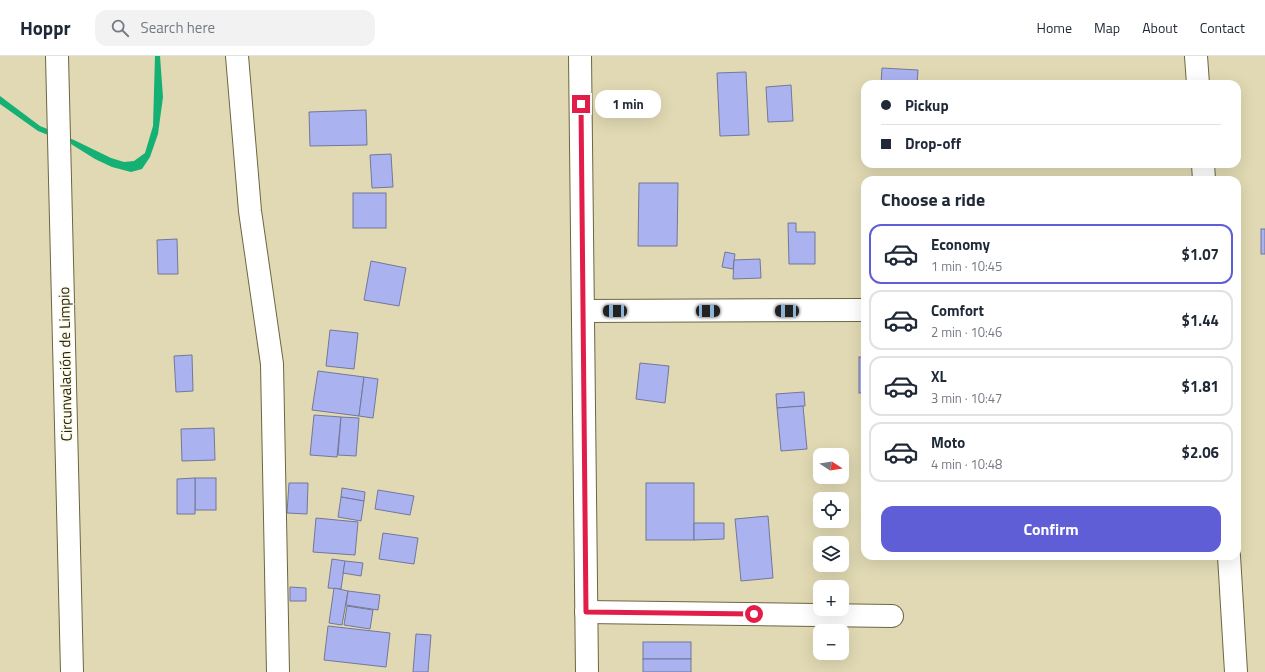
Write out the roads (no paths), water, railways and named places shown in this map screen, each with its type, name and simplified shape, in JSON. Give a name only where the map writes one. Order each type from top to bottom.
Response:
[{"type":"main road","name":"Circunvalación de Limpio","points":[[57,56],[72,672]]},
{"type":"main road","points":[[237,56],[250,211],[272,364],[278,672]]},
{"type":"main road","points":[[580,56],[587,672]]},
{"type":"main road","points":[[1196,56],[1198,80]]},
{"type":"main road","points":[[583,312],[861,310]]},
{"type":"main road","points":[[1229,560],[1236,672]]},
{"type":"main road","points":[[586,612],[892,616]]}]
